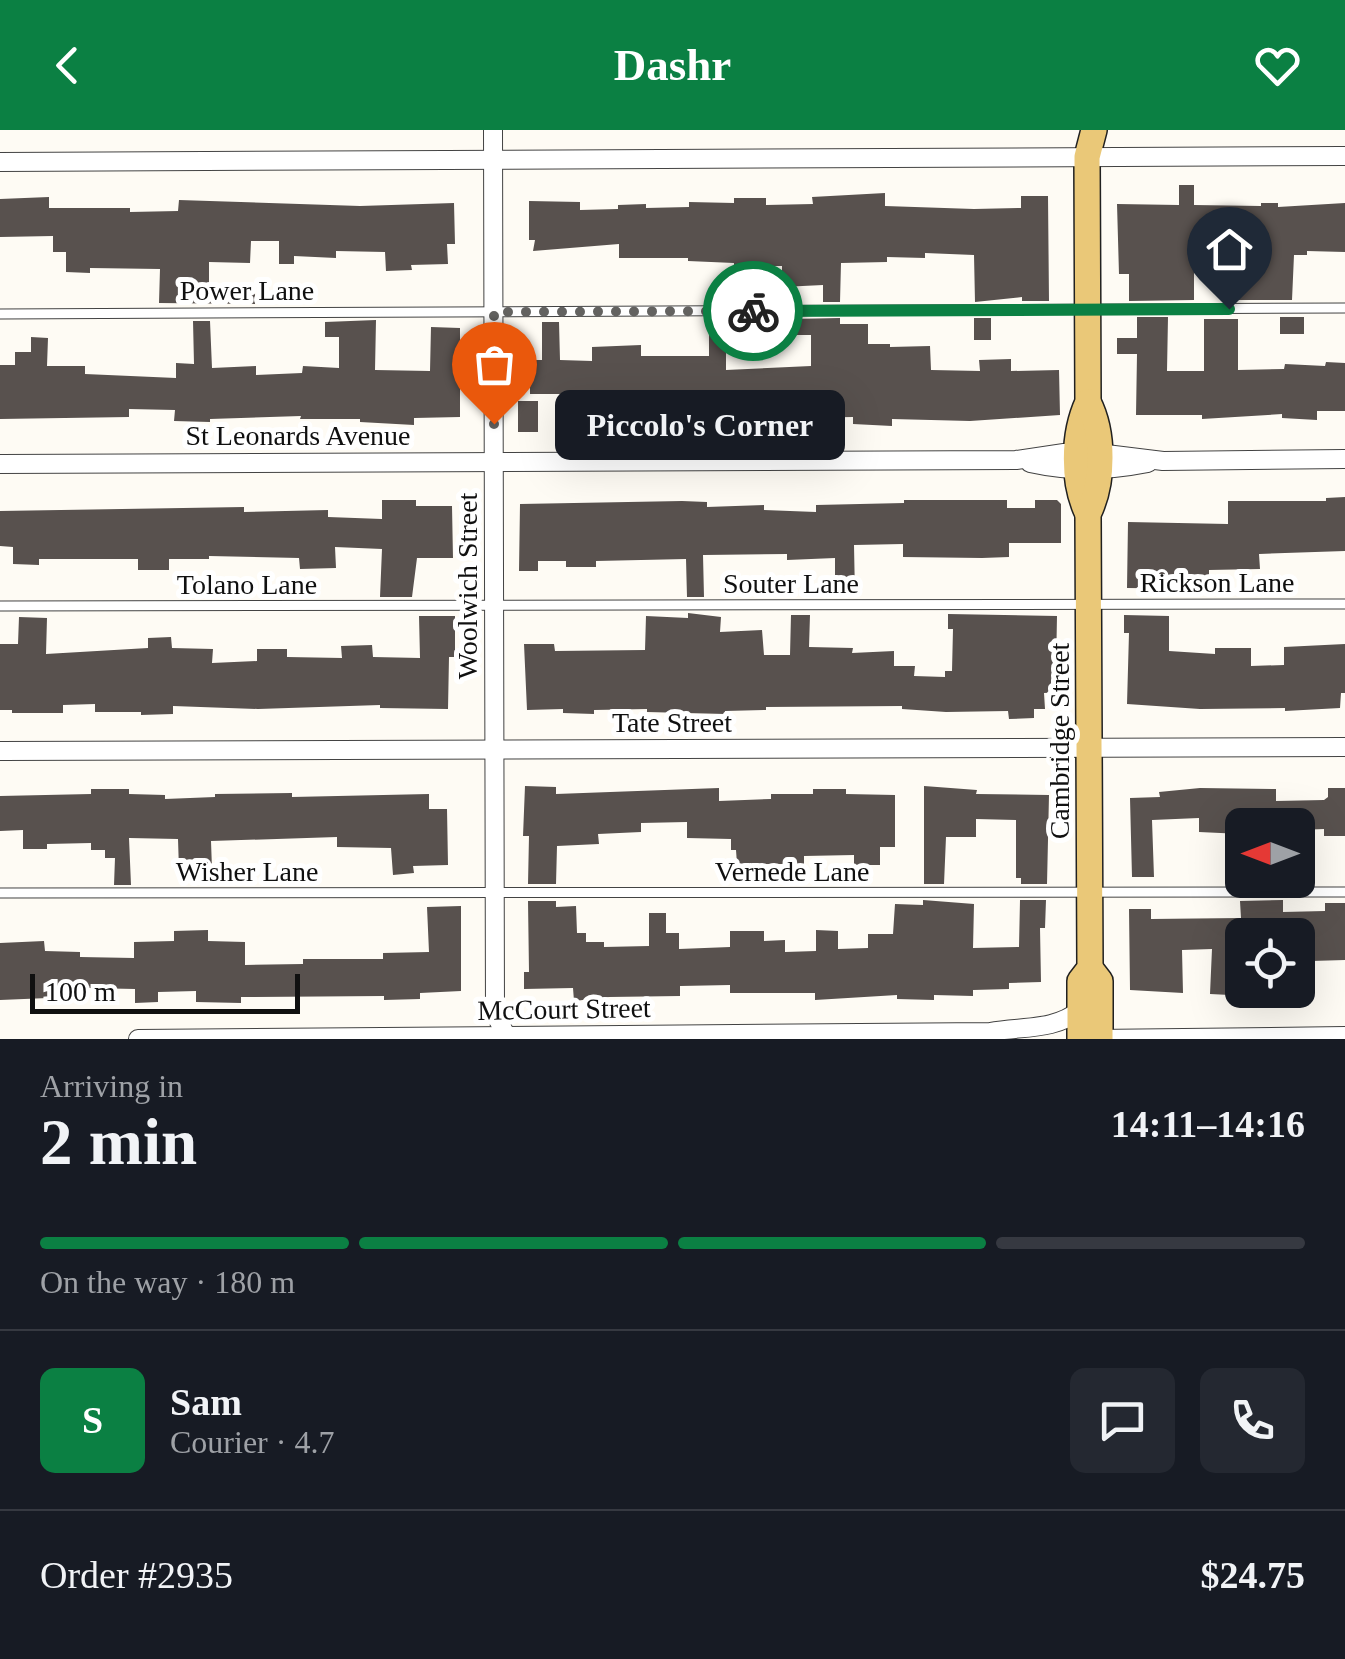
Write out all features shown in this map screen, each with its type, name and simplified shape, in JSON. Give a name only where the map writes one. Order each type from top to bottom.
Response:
[{"type":"main road","name":"Cambridge Street","points":[[1079,130],[1087,157]]},
{"type":"main road","name":"Cambridge Street","points":[[1094,130],[1087,157],[1088,402],[1078,422],[1088,462],[1078,494],[1088,514],[1090,893],[1090,968],[1080,982],[1080,1010],[1094,1038]]},
{"type":"main road","name":"Cambridge Street","points":[[1090,968],[1100,982],[1094,1038]]},
{"type":"street","name":"Woolwich Street","points":[[494,130],[495,1014],[508,1038]]},
{"type":"street","points":[[0,162],[1345,156]]},
{"type":"street","name":"St Leonards Avenue","points":[[0,464],[1345,459]]},
{"type":"street","name":"Tate Street","points":[[0,750],[1345,747]]},
{"type":"street","name":"McCourt Street","points":[[138,1039],[990,1032],[1056,1026],[1080,1010]]},
{"type":"street","name":"McCourt Street","points":[[990,1032],[1012,1039]]},
{"type":"street","points":[[1094,1038],[1338,1037]]},
{"type":"lane","name":"Power Lane","points":[[0,314],[1345,308]]},
{"type":"lane","name":"Rickson Lane","points":[[1088,605],[1345,604]]},
{"type":"lane","name":"Souter Lane","points":[[494,606],[1088,605]]},
{"type":"lane","name":"Tolano Lane","points":[[0,606],[494,606]]},
{"type":"lane","name":"Vernede Lane","points":[[495,894],[1345,892]]},
{"type":"lane","name":"Wisher Lane","points":[[0,893],[495,894]]},
{"type":"building","points":[[1179,185],[1194,185],[1194,205],[1278,203],[1278,207],[1345,203],[1345,252],[1307,251],[1307,255],[1294,255],[1292,300],[1239,300],[1242,257],[1194,256],[1194,300],[1129,301],[1129,274],[1119,274],[1117,204],[1179,205]]},
{"type":"building","points":[[885,193],[885,206],[974,209],[1021,208],[1021,196],[1048,196],[1049,301],[1022,301],[1022,297],[975,302],[974,255],[925,253],[925,258],[887,257],[887,262],[841,263],[840,302],[823,302],[823,285],[782,287],[782,266],[734,266],[688,258],[619,258],[619,244],[533,251],[535,240],[529,240],[529,201],[580,202],[580,210],[646,204],[646,208],[689,207],[689,202],[734,203],[734,198],[766,198],[766,205],[813,204],[812,197]]},
{"type":"building","points":[[49,197],[49,208],[130,208],[130,212],[178,211],[179,200],[360,206],[454,203],[455,244],[447,244],[448,264],[411,265],[412,270],[386,271],[385,252],[336,251],[336,258],[294,256],[294,264],[279,264],[279,241],[251,241],[250,263],[209,262],[209,290],[255,290],[255,304],[159,303],[160,269],[90,268],[90,273],[66,272],[66,252],[53,252],[53,236],[0,237],[0,199]]},
{"type":"building","points":[[1137,317],[1168,317],[1167,371],[1204,371],[1204,319],[1238,319],[1238,370],[1345,363],[1345,411],[1317,411],[1317,420],[1282,418],[1282,414],[1202,419],[1202,415],[1136,415],[1137,354],[1117,354],[1117,338],[1137,338]]},
{"type":"building","points":[[1280,317],[1304,317],[1304,334],[1280,334]]},
{"type":"building","points":[[840,318],[840,324],[868,324],[868,344],[930,346],[931,370],[980,371],[979,360],[1011,359],[1011,371],[1059,370],[1060,415],[970,421],[892,419],[892,426],[853,424],[853,417],[732,419],[731,412],[685,413],[685,425],[653,425],[653,414],[566,414],[567,394],[530,394],[530,360],[542,360],[542,322],[559,322],[560,360],[592,361],[592,347],[641,345],[641,356],[709,356],[709,324],[726,324],[726,370],[811,366],[811,335],[790,335],[790,319]]},
{"type":"building","points":[[974,318],[991,318],[991,340],[974,340]]},
{"type":"building","points":[[376,320],[375,370],[430,371],[431,327],[460,328],[460,417],[414,418],[414,425],[360,419],[300,419],[301,416],[210,422],[174,421],[175,410],[129,409],[129,417],[0,419],[0,365],[15,365],[15,352],[31,352],[31,337],[48,338],[47,366],[85,366],[85,374],[176,378],[176,363],[194,364],[193,321],[210,321],[212,368],[256,366],[256,375],[302,373],[303,366],[339,368],[339,337],[325,337],[325,322]]},
{"type":"building","points":[[518,401],[538,401],[538,432],[518,432]]},
{"type":"building","points":[[1345,497],[1345,551],[1259,554],[1260,569],[1209,570],[1209,589],[1127,588],[1128,522],[1228,524],[1228,501],[1326,501]]},
{"type":"building","points":[[382,500],[416,500],[416,506],[452,506],[453,558],[417,558],[412,597],[380,597],[382,549],[335,547],[336,568],[300,569],[299,558],[209,556],[169,559],[169,570],[138,570],[138,559],[39,559],[39,565],[13,564],[13,547],[0,546],[0,511],[244,507],[244,512],[328,510],[328,517],[382,519]]},
{"type":"building","points":[[1007,500],[1007,508],[1035,508],[1035,500],[1057,500],[1061,504],[1061,543],[1009,543],[1009,557],[982,558],[903,557],[903,544],[854,545],[855,596],[835,597],[835,558],[787,560],[787,554],[703,555],[704,597],[687,597],[686,559],[596,561],[596,567],[566,567],[566,561],[538,561],[538,571],[519,571],[520,504],[682,501],[707,502],[707,507],[764,505],[764,510],[816,512],[816,505]]},
{"type":"building","points":[[688,613],[721,617],[720,632],[762,630],[764,655],[790,655],[791,615],[810,615],[809,647],[853,648],[852,653],[894,651],[894,666],[915,666],[914,676],[945,677],[945,671],[952,671],[953,629],[948,629],[948,614],[1057,616],[1056,669],[1062,668],[1063,692],[1044,693],[1045,709],[1034,709],[1034,718],[1009,719],[1008,711],[946,712],[902,706],[766,707],[725,714],[647,709],[594,710],[594,714],[563,713],[563,709],[527,710],[524,644],[554,644],[555,651],[645,650],[646,616],[688,618]]},
{"type":"building","points":[[1124,615],[1169,616],[1169,651],[1215,654],[1215,648],[1251,648],[1251,666],[1284,665],[1284,647],[1345,644],[1345,693],[1341,693],[1340,708],[1285,711],[1127,704],[1129,633],[1124,633]]},
{"type":"building","points":[[419,616],[455,616],[455,657],[449,657],[448,709],[380,705],[258,709],[173,706],[173,714],[141,715],[95,712],[95,704],[63,705],[63,713],[0,710],[0,644],[18,644],[19,617],[47,618],[46,654],[148,648],[148,638],[171,637],[172,648],[213,649],[212,663],[257,661],[257,649],[287,649],[287,657],[342,658],[341,646],[372,645],[373,657],[420,658]]},
{"type":"building","points":[[525,786],[556,787],[556,794],[719,788],[719,801],[771,799],[771,794],[813,794],[813,789],[895,795],[895,847],[880,847],[880,865],[854,865],[854,855],[804,856],[804,864],[737,864],[731,839],[687,838],[687,822],[641,823],[641,832],[598,834],[599,844],[557,846],[556,884],[528,884],[529,836],[523,836]]},
{"type":"building","points":[[924,786],[977,790],[976,794],[1049,795],[1047,884],[1021,884],[1021,878],[1016,878],[1016,820],[976,819],[976,837],[946,837],[944,884],[924,884]]},
{"type":"building","points":[[1328,788],[1345,788],[1345,836],[1324,836],[1324,829],[1315,829],[1315,808],[1225,808],[1225,833],[1199,832],[1199,818],[1152,820],[1154,877],[1132,877],[1130,798],[1160,797],[1159,792],[1276,789],[1276,801],[1324,800]]},
{"type":"building","points":[[91,789],[129,789],[129,794],[165,795],[165,799],[215,794],[429,794],[429,809],[447,809],[448,865],[413,866],[414,873],[393,875],[391,848],[337,847],[337,837],[211,841],[212,869],[179,870],[178,839],[129,838],[131,885],[114,885],[115,858],[105,858],[105,850],[91,850],[91,843],[23,849],[23,830],[0,831],[0,796],[91,794]]},
{"type":"building","points":[[923,900],[974,904],[973,948],[1019,947],[1020,900],[1046,900],[1045,928],[1040,928],[1041,982],[1009,983],[1009,989],[973,990],[973,996],[934,995],[934,1000],[897,999],[897,995],[815,1000],[815,993],[730,993],[730,985],[680,986],[680,996],[574,1001],[573,988],[524,989],[524,972],[529,972],[528,901],[556,901],[556,907],[576,906],[577,933],[586,933],[586,942],[604,942],[604,947],[649,946],[649,913],[666,913],[666,933],[679,933],[679,949],[730,947],[730,931],[764,931],[764,941],[785,940],[785,952],[816,951],[816,930],[838,931],[838,949],[868,948],[868,934],[893,934],[895,904],[923,905]]},
{"type":"building","points":[[1283,900],[1283,912],[1325,911],[1325,903],[1345,903],[1345,960],[1315,961],[1315,918],[1241,918],[1240,901]]},
{"type":"building","points":[[461,906],[461,991],[420,993],[420,999],[384,1000],[384,996],[241,997],[241,1003],[196,1002],[196,991],[158,992],[158,1002],[135,1003],[135,989],[88,988],[88,992],[48,990],[48,998],[0,1000],[0,943],[44,941],[45,951],[80,952],[80,957],[134,958],[134,942],[174,941],[174,931],[208,930],[208,941],[245,942],[245,965],[303,964],[303,959],[383,959],[383,953],[429,952],[427,907]]},
{"type":"building","points":[[1129,909],[1151,909],[1151,919],[1225,918],[1225,995],[1210,994],[1212,949],[1182,950],[1183,993],[1130,990]]},
{"type":"way so far","points":[[494,424],[494,312],[753,311]]},
{"type":"place","name":"Piccolo's Corner","points":[[494,424]]},
{"type":"route","points":[[753,311],[1229,309]]}]
